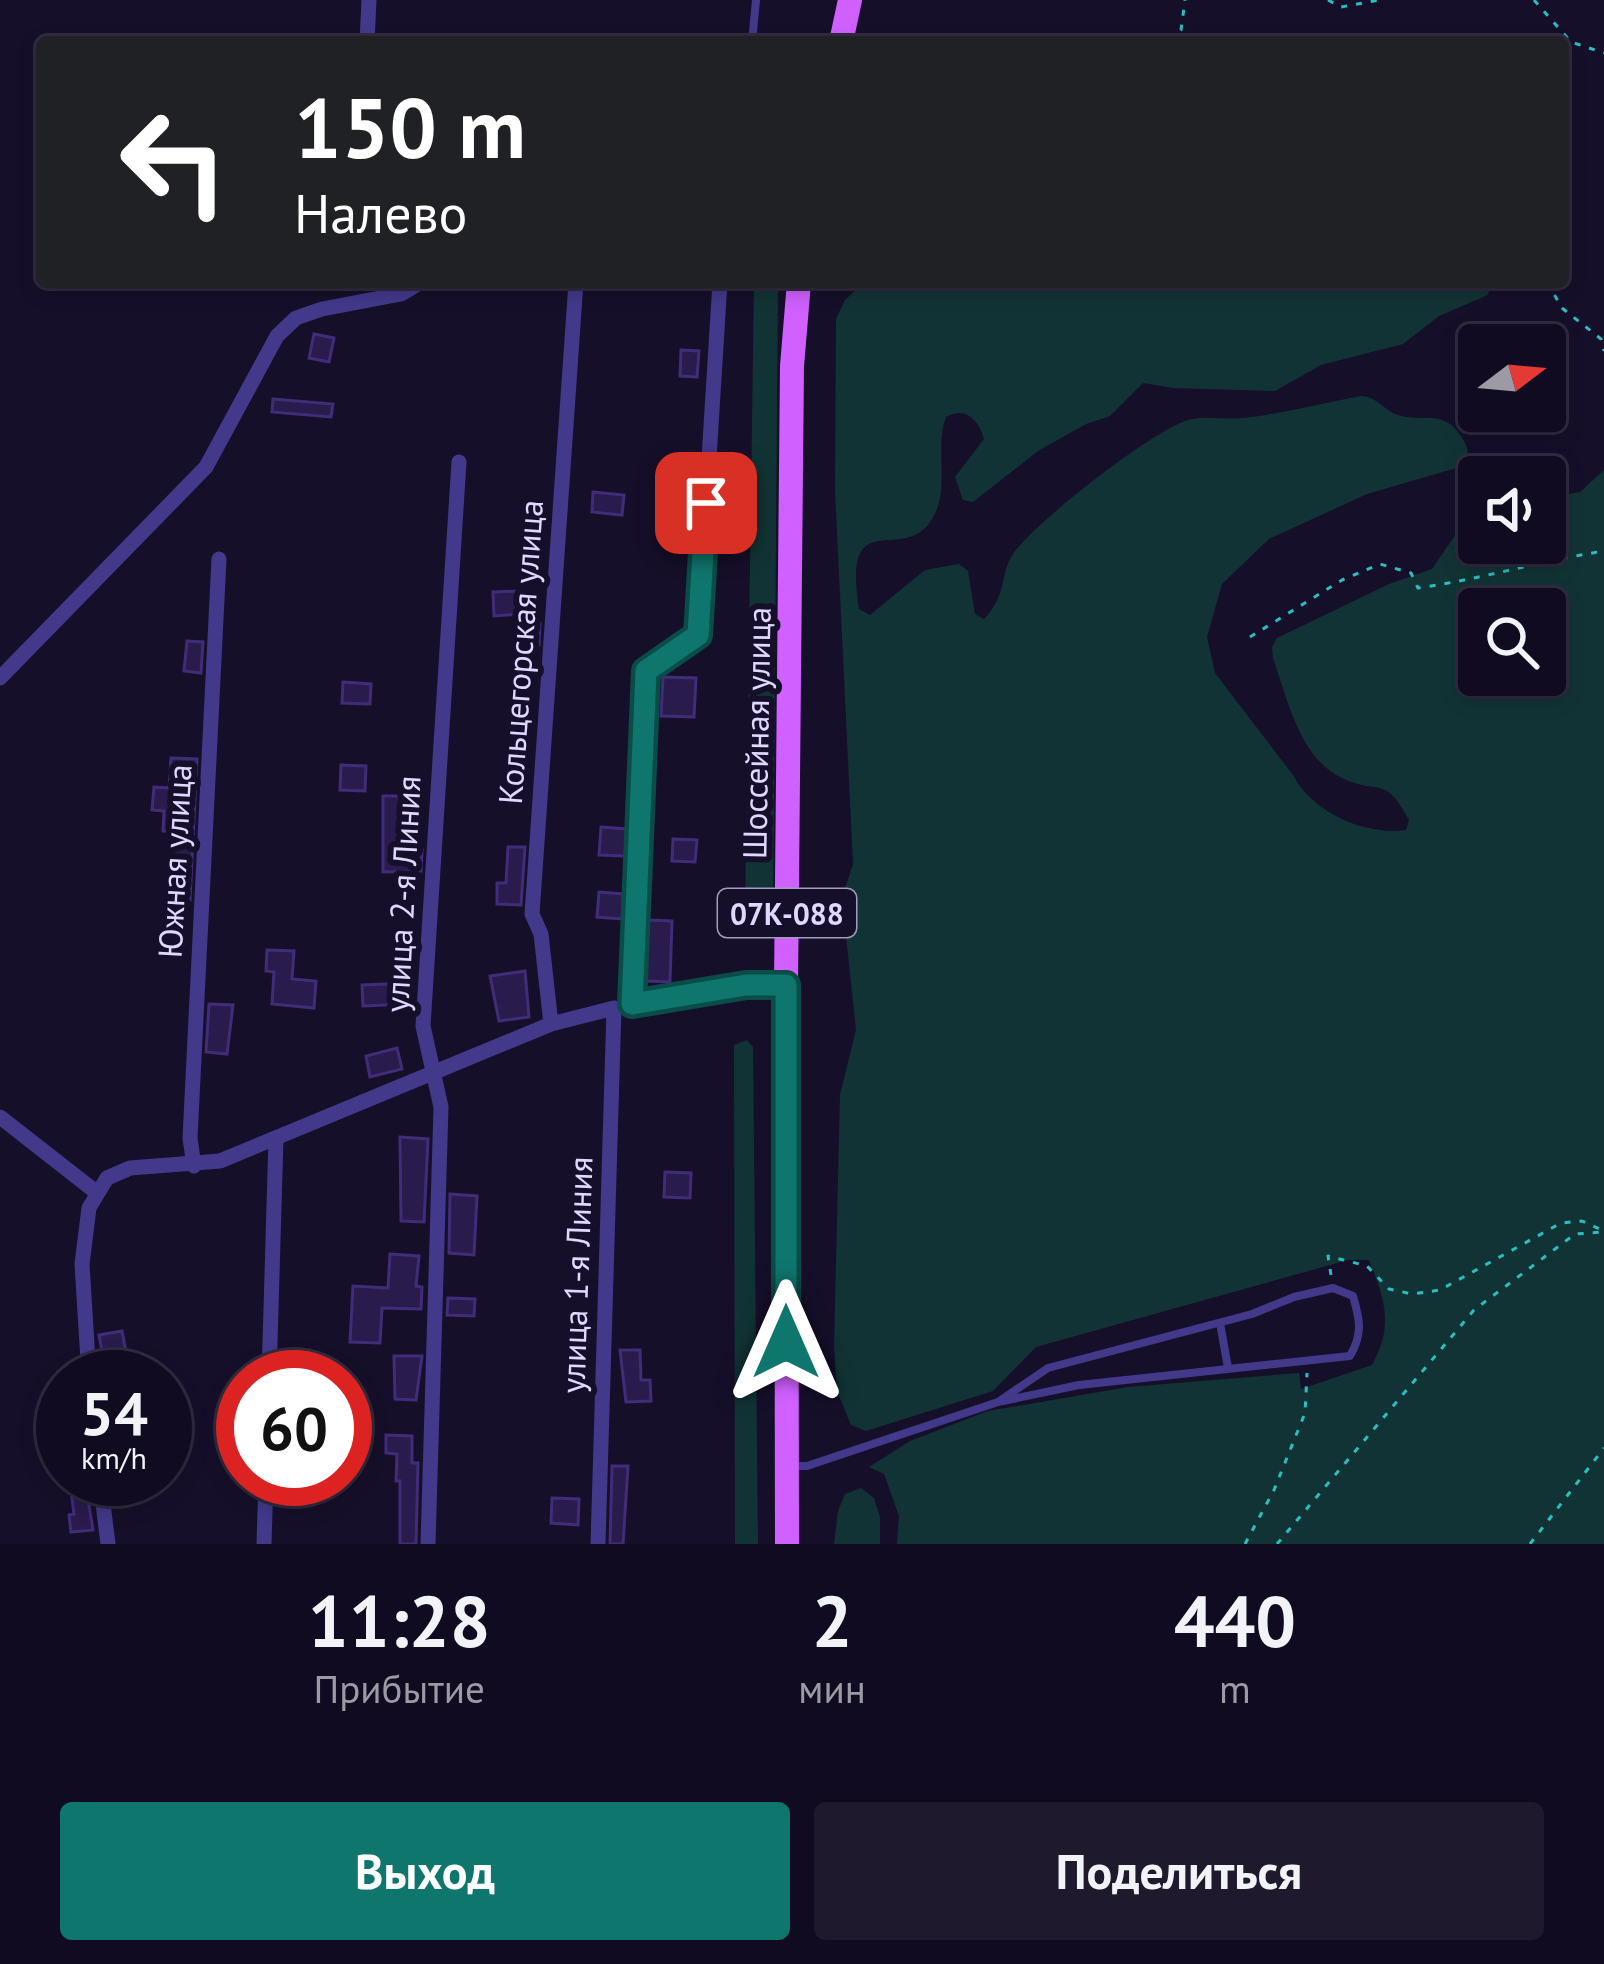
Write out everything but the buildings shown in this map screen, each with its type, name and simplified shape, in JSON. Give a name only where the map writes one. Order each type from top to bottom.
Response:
[{"type":"main road","points":[[842,36],[850,0]]},
{"type":"main road","name":"Шоссейная улица","points":[[787,1544],[786,985],[792,366],[798,288]]},
{"type":"street","points":[[367,36],[369,0]]},
{"type":"street","points":[[359,288],[360,304]]},
{"type":"street","points":[[0,678],[206,467],[277,336],[296,318],[411,288]]},
{"type":"street","name":"Кольцегорская улица","points":[[551,1024],[542,934],[532,914],[576,288]]},
{"type":"street","name":"Шоссейная улица","points":[[632,1004],[646,671],[698,635],[720,288]]},
{"type":"street","name":"улица 2-я Линия","points":[[428,1544],[441,1106],[423,1026],[459,462]]},
{"type":"street","name":"Южная улица","points":[[194,1166],[190,1138],[219,560]]},
{"type":"street","points":[[87,1350],[82,1264],[89,1208],[107,1178],[130,1168],[194,1166],[220,1160],[551,1024],[614,1008]]},
{"type":"street","name":"улица 1-я Линия","points":[[598,1544],[614,1008]]},
{"type":"street","points":[[0,1117],[96,1192]]},
{"type":"street","points":[[270,1350],[276,1138]]},
{"type":"street","points":[[103,1506],[108,1544]]},
{"type":"street","points":[[264,1544],[265,1506]]},
{"type":"lane","points":[[753,36],[757,0]]},
{"type":"lane","points":[[614,1008],[746,985],[786,985]]},
{"type":"lane","points":[[786,1466],[807,1466],[998,1402],[1079,1385],[1350,1356],[1361,1338],[1353,1296],[1333,1288],[1048,1368],[998,1402]]},
{"type":"lane","points":[[1220,1323],[1228,1368]]},
{"type":"path","points":[[1176,36],[1185,0]]},
{"type":"path","points":[[1328,0],[1341,7],[1379,0]]},
{"type":"path","points":[[1534,0],[1566,36]]},
{"type":"path","points":[[1569,40],[1604,53]]},
{"type":"path","points":[[1550,288],[1562,308],[1601,339],[1604,351]]},
{"type":"path","points":[[1250,637],[1342,580],[1380,564],[1411,574],[1418,588],[1604,551]]},
{"type":"path","points":[[1333,1288],[1328,1256],[1367,1266],[1389,1288],[1412,1294],[1455,1283],[1562,1222],[1582,1221],[1604,1232]]},
{"type":"path","points":[[1277,1544],[1474,1310],[1575,1234],[1604,1232]]},
{"type":"path","points":[[1245,1544],[1274,1490],[1305,1413],[1310,1361]]},
{"type":"path","points":[[1530,1544],[1604,1448]]},
{"type":"green space","points":[[754,288],[778,288],[773,922],[767,931],[753,929],[745,915]]},
{"type":"green space","points":[[858,288],[1490,288],[1488,295],[1439,316],[1403,344],[1321,365],[1275,391],[1143,383],[1110,416],[1038,451],[973,502],[963,500],[955,477],[984,439],[970,417],[959,413],[946,417],[938,507],[920,532],[867,545],[859,556],[856,576],[859,609],[870,615],[925,570],[959,564],[968,571],[975,614],[984,619],[997,601],[1013,554],[1025,540],[1123,459],[1188,420],[1258,416],[1361,396],[1395,414],[1449,423],[1466,445],[1468,455],[1458,456],[1458,468],[1367,494],[1269,539],[1222,584],[1207,637],[1215,673],[1313,800],[1357,825],[1406,830],[1409,820],[1387,791],[1342,778],[1315,757],[1290,709],[1272,647],[1277,638],[1389,584],[1432,569],[1458,533],[1458,564],[1566,564],[1566,494],[1580,492],[1604,470],[1604,1544],[897,1544],[899,1516],[884,1474],[869,1467],[910,1441],[988,1411],[1128,1387],[1299,1373],[1301,1389],[1372,1365],[1383,1337],[1385,1312],[1369,1260],[1348,1260],[1036,1347],[993,1391],[866,1431],[851,1425],[837,1391],[834,1347],[840,1095],[856,1030],[842,898],[853,864],[835,490],[836,319]]},
{"type":"green space","points":[[747,1040],[753,1047],[758,1544],[735,1544],[734,1045]]},
{"type":"green space","points":[[861,1488],[874,1498],[880,1544],[834,1544],[845,1494]]},
{"type":"route","points":[[706,503],[698,635],[646,671],[632,1004],[746,985],[786,985],[786,1342]]}]
